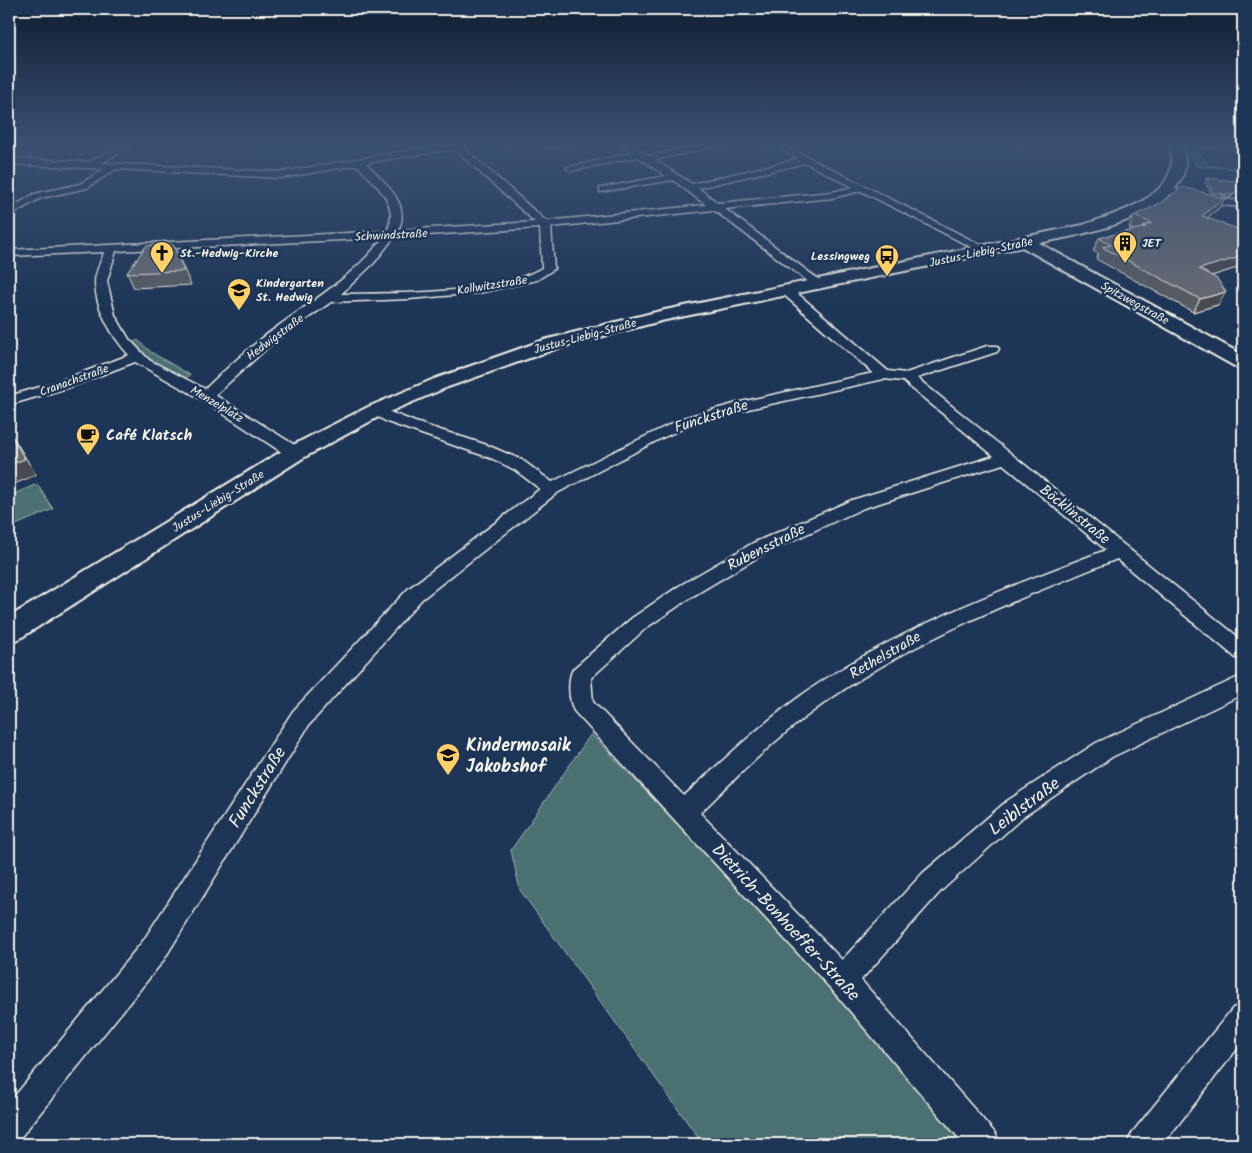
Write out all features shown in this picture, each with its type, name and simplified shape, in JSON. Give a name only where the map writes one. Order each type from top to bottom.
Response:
[{"type":"main road","name":"Justus-Liebig-Straße","points":[[9,631],[296,453],[375,411],[450,380],[552,344],[660,316],[1028,243],[1087,229],[1129,213],[1156,198]]},
{"type":"main road","name":"Spitzwegstraße","points":[[1028,243],[1243,363]]},
{"type":"street","points":[[9,213],[35,198]]},
{"type":"street","name":"Hedwigstraße","points":[[206,396],[238,364],[282,329],[328,298],[356,275],[391,234],[396,223],[398,213],[391,198]]},
{"type":"street","points":[[515,198],[545,225]]},
{"type":"street","points":[[705,198],[818,285]]},
{"type":"street","name":"Schwindstraße","points":[[9,253],[111,250],[545,225],[805,198]]},
{"type":"street","points":[[882,198],[987,251]]},
{"type":"street","points":[[1198,198],[1243,204]]},
{"type":"street","name":"Kollwitzstraße","points":[[328,298],[431,294],[513,284],[534,279],[542,276],[548,269],[545,225]]},
{"type":"street","name":"Menzelplatz","points":[[111,250],[101,282],[110,315],[123,342],[144,363],[206,396],[296,453]]},
{"type":"street","points":[[787,291],[884,375],[907,376],[992,349]]},
{"type":"street","name":"Cranachstraße","points":[[9,401],[62,385],[138,356]]},
{"type":"street","name":"Funckstraße","points":[[9,1127],[153,951],[301,718],[415,594],[551,489],[605,459],[688,421],[772,398],[884,375]]},
{"type":"street","name":"Böcklinstraße","points":[[907,376],[1243,652]]},
{"type":"street","points":[[375,411],[401,424],[453,438],[515,464],[551,489]]},
{"type":"street","name":"Rubensstraße","points":[[582,705],[580,675],[639,623],[712,575],[759,548],[858,504],[1006,458]]},
{"type":"street","name":"Rethelstraße","points":[[683,813],[763,738],[826,690],[896,647],[975,609],[1120,551]]},
{"type":"street","name":"Leiblstraße","points":[[842,980],[932,882],[1015,808],[1104,750],[1243,684]]},
{"type":"street","name":"Dietrich-Bonhoeffer-Straße","points":[[582,705],[842,980],[984,1144]]},
{"type":"street","points":[[1143,1144],[1243,1018]]},
{"type":"green space","points":[[138,340],[151,352],[190,375],[182,380],[145,356],[131,344]]},
{"type":"green space","points":[[37,484],[53,509],[9,528],[9,496]]},
{"type":"green space","points":[[591,734],[984,1144],[703,1144],[520,890],[511,850]]},
{"type":"building","points":[[1168,198],[1223,198],[1202,216],[1243,231],[1243,240],[1240,241],[1243,242],[1243,256],[1199,269],[1217,279],[1226,292],[1200,299],[1102,247],[1111,245],[1099,238],[1146,227],[1143,226],[1152,223],[1134,216]]},
{"type":"building","points":[[167,242],[174,246],[184,271],[127,273],[146,246]]},
{"type":"building","points":[[9,432],[25,459],[9,465]]},
{"type":"place","name":"JET","points":[[1125,264]]},
{"type":"place","name":"St.-Hedwig-Kirche","points":[[162,274]]},
{"type":"place","name":"Lessingweg","points":[[887,277]]},
{"type":"place","name":"Kindergarten St. Hedwig","points":[[239,311]]},
{"type":"place","name":"Café Klatsch","points":[[88,456]]},
{"type":"place","name":"Kindermosaik Jakobshof","points":[[448,776]]}]
